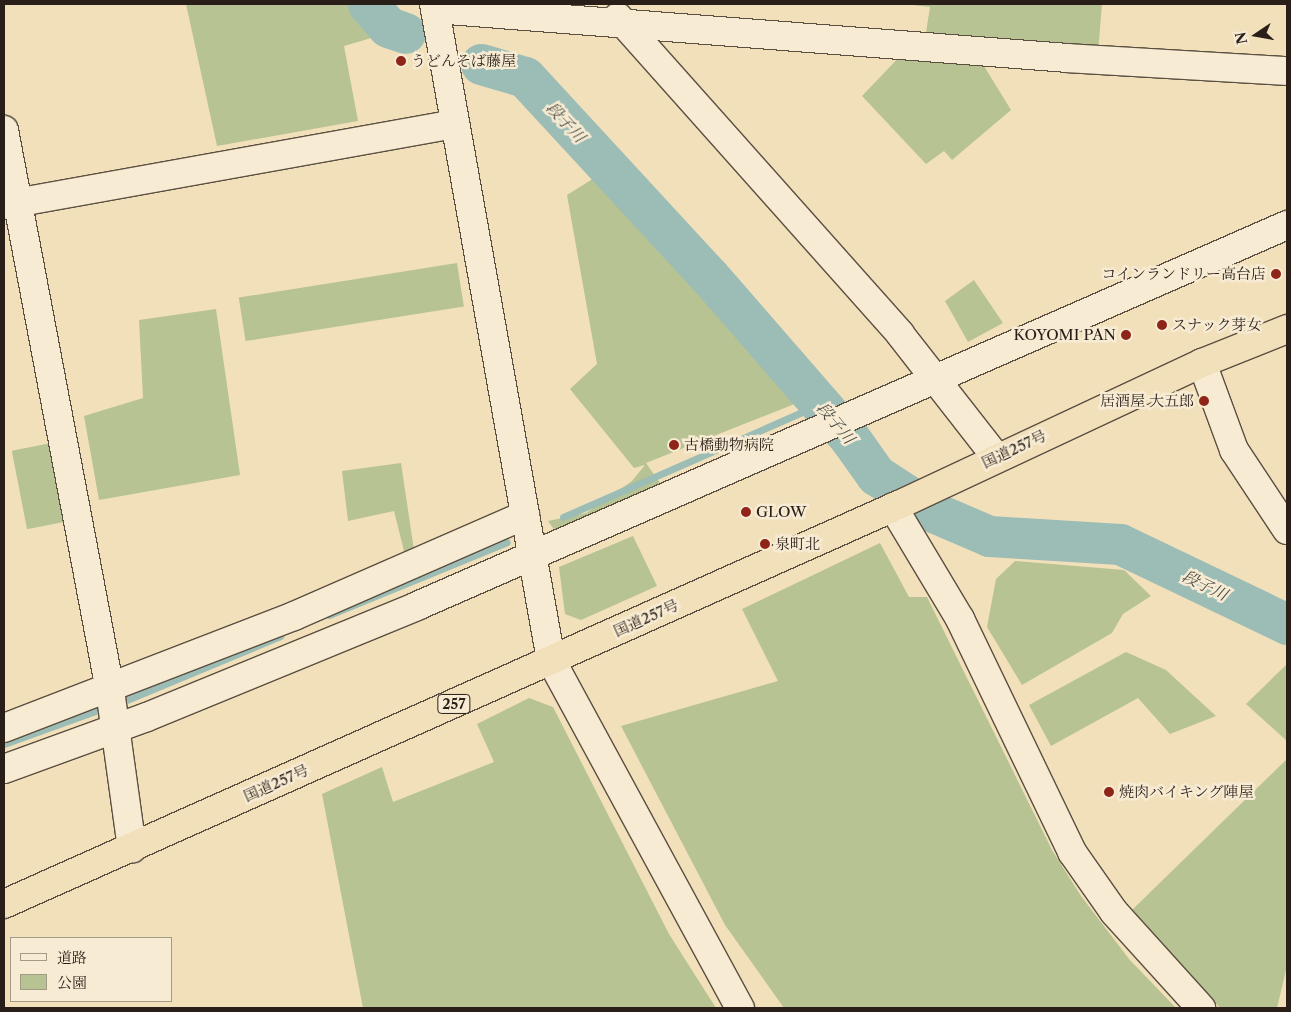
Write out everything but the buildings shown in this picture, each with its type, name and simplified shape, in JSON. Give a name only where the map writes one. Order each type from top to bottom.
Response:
[{"type":"highway","name":"国道257号","points":[[4,904],[898,505],[996,457],[1202,363],[1287,329]]},
{"type":"street","points":[[606,4],[939,381],[996,457]]},
{"type":"street","points":[[740,1008],[551,660],[434,7],[624,24],[1287,71]]},
{"type":"street","points":[[10,204],[455,124]]},
{"type":"street","points":[[4,130],[10,204],[110,690],[132,848]]},
{"type":"street","points":[[4,769],[114,728],[417,606],[531,553],[855,414],[939,381],[1287,225]]},
{"type":"street","points":[[1202,363],[1234,450],[1287,530]]},
{"type":"street","points":[[898,505],[960,620],[1072,852],[1114,912],[1201,1008]]},
{"type":"street","points":[[4,728],[110,690],[294,616],[525,515]]},
{"type":"green space","points":[[186,4],[376,4],[395,31],[344,46],[358,121],[217,146]]},
{"type":"green space","points":[[903,4],[1102,4],[1098,53],[925,39],[930,7]]},
{"type":"green space","points":[[905,51],[979,58],[1011,110],[952,160],[944,151],[926,164],[862,96]]},
{"type":"green space","points":[[602,173],[797,403],[646,463],[670,497],[563,542],[548,521],[586,513],[632,481],[645,465],[634,468],[570,389],[597,364],[567,195]]},
{"type":"green space","points":[[457,263],[464,306],[246,341],[239,298]]},
{"type":"green space","points":[[974,280],[1003,323],[968,342],[945,301]]},
{"type":"green space","points":[[216,309],[240,475],[99,500],[84,416],[143,398],[139,320]]},
{"type":"green space","points":[[51,443],[66,522],[27,529],[12,451]]},
{"type":"green space","points":[[401,463],[414,550],[405,555],[394,511],[348,521],[342,471]]},
{"type":"green space","points":[[633,536],[657,586],[581,620],[565,614],[559,567]]},
{"type":"green space","points":[[880,543],[909,597],[927,597],[1052,850],[1081,896],[1129,959],[1176,1008],[784,1008],[725,925],[621,726],[778,681],[742,609]]},
{"type":"green space","points":[[1015,561],[1124,570],[1151,596],[1123,614],[1112,633],[1022,685],[987,627],[996,579]]},
{"type":"green space","points":[[1126,652],[1166,670],[1216,716],[1170,734],[1138,698],[1051,746],[1029,705]]},
{"type":"green space","points":[[1287,664],[1287,741],[1246,704]]},
{"type":"green space","points":[[529,698],[553,707],[669,934],[716,1008],[363,1008],[322,794],[382,767],[393,802],[494,762],[477,724]]},
{"type":"green space","points":[[1287,759],[1287,966],[1277,1008],[1220,1008],[1132,910]]},
{"type":"waterway","name":"段子川","points":[[368,4],[388,27],[405,33]]},
{"type":"waterway","name":"段子川","points":[[481,64],[525,77],[708,275],[849,437],[876,475],[933,512],[989,536],[1120,544],[1287,624]]},
{"type":"waterway","points":[[563,517],[820,404]]},
{"type":"waterway","points":[[329,615],[507,542]]},
{"type":"waterway","points":[[117,704],[280,636]]},
{"type":"waterway","points":[[4,744],[107,707]]},
{"type":"place","name":"うどんそば藤屋","points":[[401,61]]},
{"type":"place","name":"コインランドリー高台店","points":[[1276,274]]},
{"type":"place","name":"スナック芽女","points":[[1162,325]]},
{"type":"place","name":"KOYOMI PAN","points":[[1126,335]]},
{"type":"place","name":"居酒屋 大五郎","points":[[1204,401]]},
{"type":"place","name":"古橋動物病院","points":[[674,445]]},
{"type":"place","name":"GLOW","points":[[746,512]]},
{"type":"place","name":"泉町北","points":[[765,544]]},
{"type":"place","name":"焼肉バイキング陣屋","points":[[1109,792]]}]
